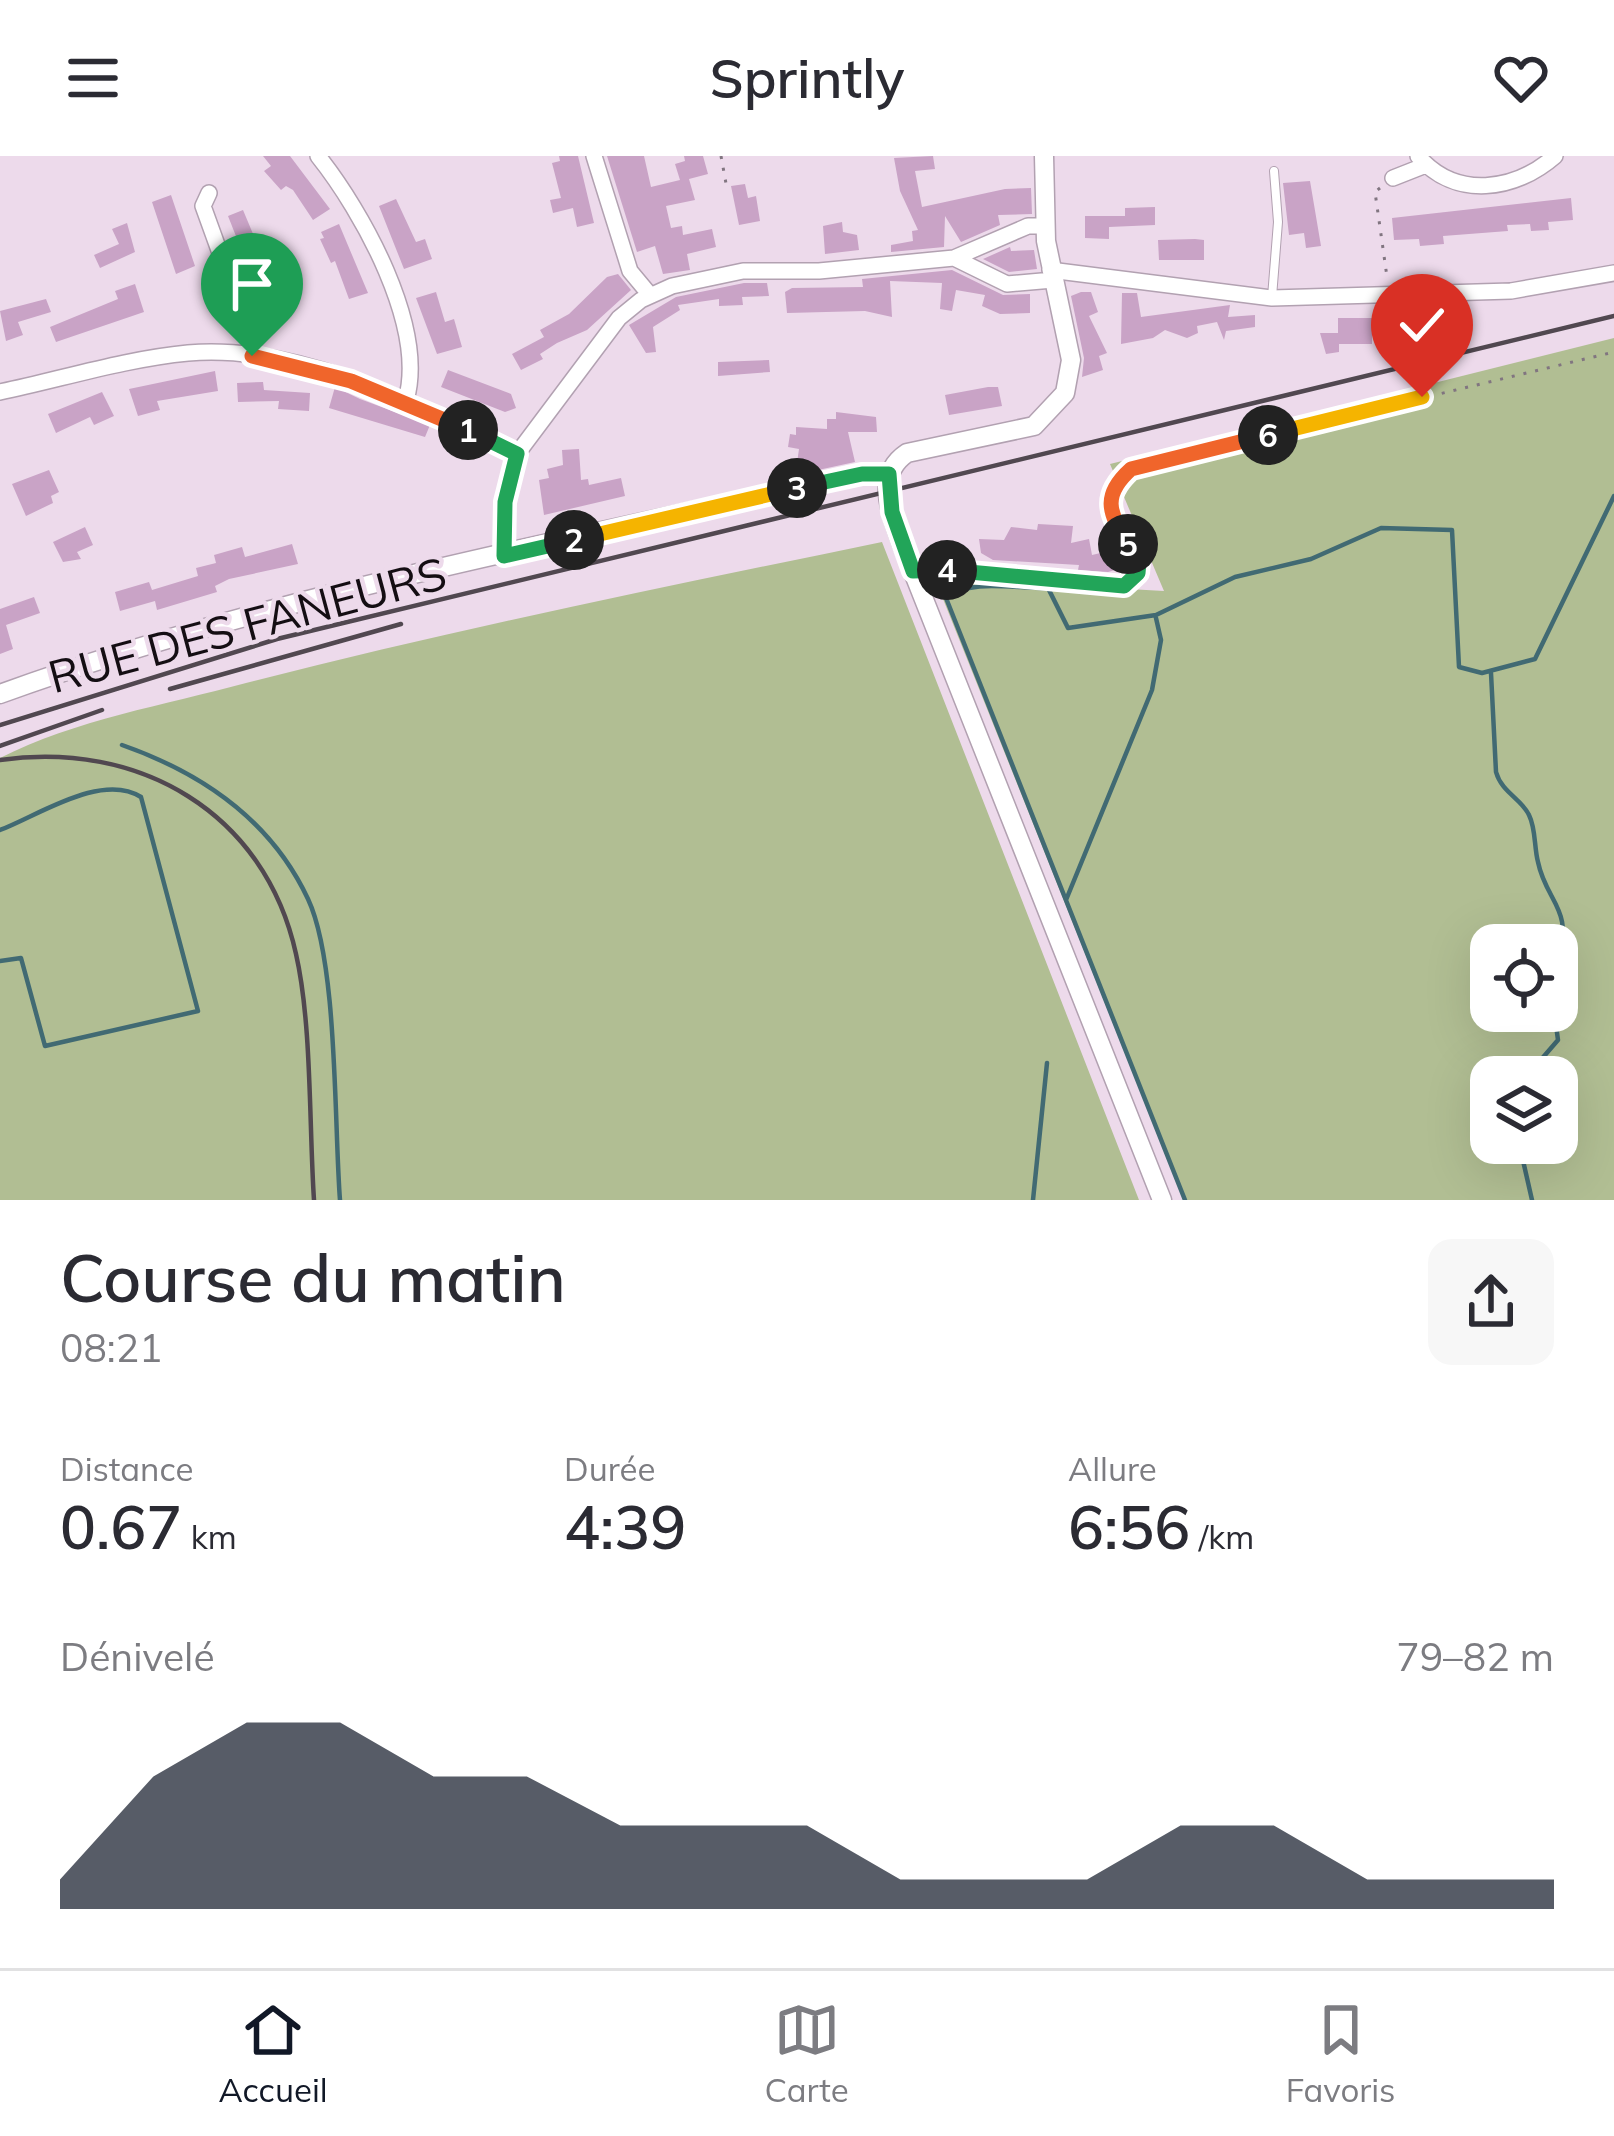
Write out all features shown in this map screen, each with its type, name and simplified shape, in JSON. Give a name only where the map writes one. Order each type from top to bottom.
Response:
[{"type":"street","points":[[318,156],[351,197],[404,324],[412,378],[406,400]]},
{"type":"street","points":[[594,156],[629,271],[650,295]]},
{"type":"street","points":[[1044,156],[1051,275]]},
{"type":"street","points":[[1394,178],[1422,160],[1471,187],[1494,187],[1539,170],[1555,156]]},
{"type":"street","points":[[209,193],[203,206],[250,336],[252,356]]},
{"type":"street","points":[[504,556],[505,502],[517,454],[600,340],[650,295],[743,271],[819,271],[955,258],[1028,226],[1046,226]]},
{"type":"street","points":[[955,258],[1007,284],[1051,275],[1272,298],[1511,291],[1614,273]]},
{"type":"street","name":"RUE DES FANEURS","points":[[0,694],[203,628],[862,474],[889,474],[907,453],[1007,433],[1047,417],[1060,402],[1070,373],[1051,275]]},
{"type":"street","points":[[0,392],[191,353],[252,356],[406,400],[517,454]]},
{"type":"street","points":[[889,474],[892,512],[913,571],[1162,1200]]},
{"type":"street","points":[[913,571],[951,570],[1124,586]]},
{"type":"lane","points":[[1272,298],[1278,222],[1274,171]]},
{"type":"path","points":[[721,156],[727,189]]},
{"type":"path","points":[[1390,296],[1375,192],[1394,178]]},
{"type":"path","points":[[1124,586],[1138,573],[1139,562],[1109,504],[1114,484],[1131,469],[1614,352]]},
{"type":"green space","points":[[1614,338],[1614,1200],[1184,1200],[939,589],[983,581],[1164,591],[1110,464]]},
{"type":"green space","points":[[882,542],[1139,1200],[0,1200],[0,758],[89,723],[325,663]]},
{"type":"building","points":[[263,156],[290,156],[330,209],[313,220],[293,190],[286,186],[281,190],[264,171],[271,166]]},
{"type":"building","points":[[559,156],[578,156],[594,223],[577,227],[573,208],[553,213],[550,200],[561,198],[552,163],[560,161]]},
{"type":"building","points":[[607,156],[644,156],[651,187],[680,180],[675,164],[685,161],[684,156],[703,156],[708,174],[689,179],[695,200],[666,206],[671,228],[682,226],[683,235],[712,229],[716,247],[687,254],[690,270],[663,274],[655,246],[637,252]]},
{"type":"building","points":[[933,156],[935,169],[915,171],[922,207],[1031,188],[1032,214],[998,215],[1000,225],[961,242],[945,216],[944,247],[891,252],[891,245],[913,241],[912,231],[918,230],[900,191],[894,158]]},
{"type":"building","points":[[1310,181],[1321,246],[1306,248],[1304,233],[1289,235],[1283,183]]},
{"type":"building","points":[[745,184],[748,198],[756,196],[760,221],[739,225],[731,186]]},
{"type":"building","points":[[171,195],[195,266],[176,274],[152,202]]},
{"type":"building","points":[[1571,198],[1573,220],[1548,222],[1549,230],[1531,231],[1530,224],[1507,225],[1508,231],[1443,236],[1444,244],[1420,246],[1419,239],[1394,240],[1392,218]]},
{"type":"building","points":[[396,199],[416,242],[425,239],[432,259],[404,269],[379,206]]},
{"type":"building","points":[[1155,207],[1155,225],[1109,227],[1109,239],[1085,238],[1085,216],[1125,216],[1125,208]]},
{"type":"building","points":[[243,210],[285,310],[268,317],[228,216]]},
{"type":"building","points":[[842,222],[843,232],[857,235],[859,250],[825,254],[823,226]]},
{"type":"building","points":[[127,223],[135,252],[100,268],[94,255],[119,244],[112,229]]},
{"type":"building","points":[[339,224],[368,293],[349,299],[335,261],[331,263],[320,239],[324,238],[321,232]]},
{"type":"building","points":[[1158,240],[1204,240],[1204,260],[1159,260]]},
{"type":"building","points":[[1010,247],[1011,251],[1034,250],[1037,269],[1009,272],[983,259]]},
{"type":"building","points":[[952,270],[1003,295],[1030,294],[1030,313],[1000,314],[982,306],[985,295],[956,290],[952,311],[940,309],[942,283],[890,281],[892,317],[865,311],[787,313],[785,292],[792,288],[863,287],[862,279]]},
{"type":"building","points":[[618,274],[631,290],[587,330],[557,343],[540,354],[543,359],[521,370],[512,354],[544,337],[540,330],[569,314],[607,277]]},
{"type":"building","points":[[767,283],[769,296],[742,297],[743,305],[719,306],[719,299],[678,305],[680,310],[653,327],[656,352],[646,353],[629,325],[676,297]]},
{"type":"building","points":[[135,284],[144,312],[56,342],[50,327],[118,299],[115,291]]},
{"type":"building","points":[[436,292],[445,322],[454,319],[462,347],[437,354],[416,298]]},
{"type":"building","points":[[1091,292],[1098,312],[1089,316],[1107,353],[1099,356],[1103,370],[1082,377],[1084,358],[1071,296]]},
{"type":"building","points":[[1122,293],[1137,293],[1141,317],[1230,305],[1228,317],[1255,315],[1255,327],[1226,331],[1224,340],[1217,322],[1197,326],[1198,333],[1187,338],[1165,330],[1153,338],[1121,344]]},
{"type":"building","points":[[46,299],[51,312],[18,322],[23,335],[6,341],[0,311]]},
{"type":"building","points":[[1338,318],[1372,318],[1372,344],[1339,344],[1339,352],[1326,354],[1320,333],[1338,333]]},
{"type":"building","points":[[769,360],[770,372],[718,376],[718,362]]},
{"type":"building","points":[[448,370],[511,394],[516,408],[505,412],[441,387]]},
{"type":"building","points":[[215,371],[218,391],[157,401],[160,410],[138,416],[129,389]]},
{"type":"building","points":[[263,382],[264,390],[310,393],[309,411],[278,409],[279,401],[238,402],[237,383]]},
{"type":"building","points":[[335,387],[430,425],[425,437],[329,408]]},
{"type":"building","points":[[998,387],[1002,406],[949,415],[945,395]]},
{"type":"building","points":[[102,392],[114,416],[94,425],[90,417],[56,433],[48,414]]},
{"type":"building","points":[[836,412],[876,417],[877,432],[848,432],[855,462],[809,472],[796,470],[799,449],[788,447],[790,434],[796,435],[796,427],[827,429],[827,419],[836,419]]},
{"type":"building","points":[[579,449],[581,480],[588,479],[589,485],[621,478],[625,496],[544,515],[539,480],[549,478],[547,469],[563,465],[562,450]]},
{"type":"building","points":[[49,470],[59,492],[51,496],[53,503],[26,516],[12,484]]},
{"type":"building","points":[[1038,524],[1073,526],[1071,543],[1089,539],[1092,555],[1122,548],[1133,565],[1108,572],[1078,570],[1079,565],[993,560],[981,553],[979,539],[1004,540],[1011,527],[1037,530]]},
{"type":"building","points":[[85,527],[93,545],[77,552],[81,559],[63,562],[53,542]]},
{"type":"building","points":[[292,544],[298,564],[229,579],[215,586],[217,592],[157,610],[155,601],[120,611],[115,592],[149,582],[152,590],[198,576],[196,568],[216,563],[214,555],[242,547],[245,557]]},
{"type":"building","points":[[34,597],[40,613],[6,625],[13,649],[0,654],[0,609]]},
{"type":"waterway","points":[[1185,1200],[946,598],[980,586],[1048,588],[1068,628],[1156,615],[1235,577],[1311,559],[1381,528],[1452,530],[1459,667],[1482,673],[1535,659],[1614,496]]},
{"type":"waterway","points":[[1066,900],[1152,690],[1161,640],[1156,618]]},
{"type":"waterway","points":[[1491,673],[1496,772],[1531,820],[1542,876],[1562,924]]},
{"type":"waterway","points":[[122,745],[180,770],[231,803],[275,846],[308,899],[318,927],[330,1002],[340,1200]]},
{"type":"waterway","points":[[0,830],[90,792],[125,791],[141,797],[198,1011],[45,1046],[21,958],[0,961]]},
{"type":"waterway","points":[[1544,1056],[1558,1040],[1557,1032]]},
{"type":"waterway","points":[[1033,1200],[1047,1063]]},
{"type":"waterway","points":[[1524,1164],[1532,1200]]},
{"type":"railway","points":[[0,725],[277,639],[1614,316]]},
{"type":"railway","points":[[170,689],[401,624]]},
{"type":"railway","points":[[0,746],[102,710]]},
{"type":"railway","points":[[0,760],[51,757],[100,762],[146,775],[188,796],[225,825],[256,861],[280,904],[301,982],[314,1200]]},
{"type":"route","points":[[252,356],[406,400],[517,454],[505,502],[504,556],[862,474],[889,474],[887,492],[913,571],[951,570],[1124,586],[1138,573],[1139,562],[1109,504],[1114,484],[1131,469],[1422,397]]}]
